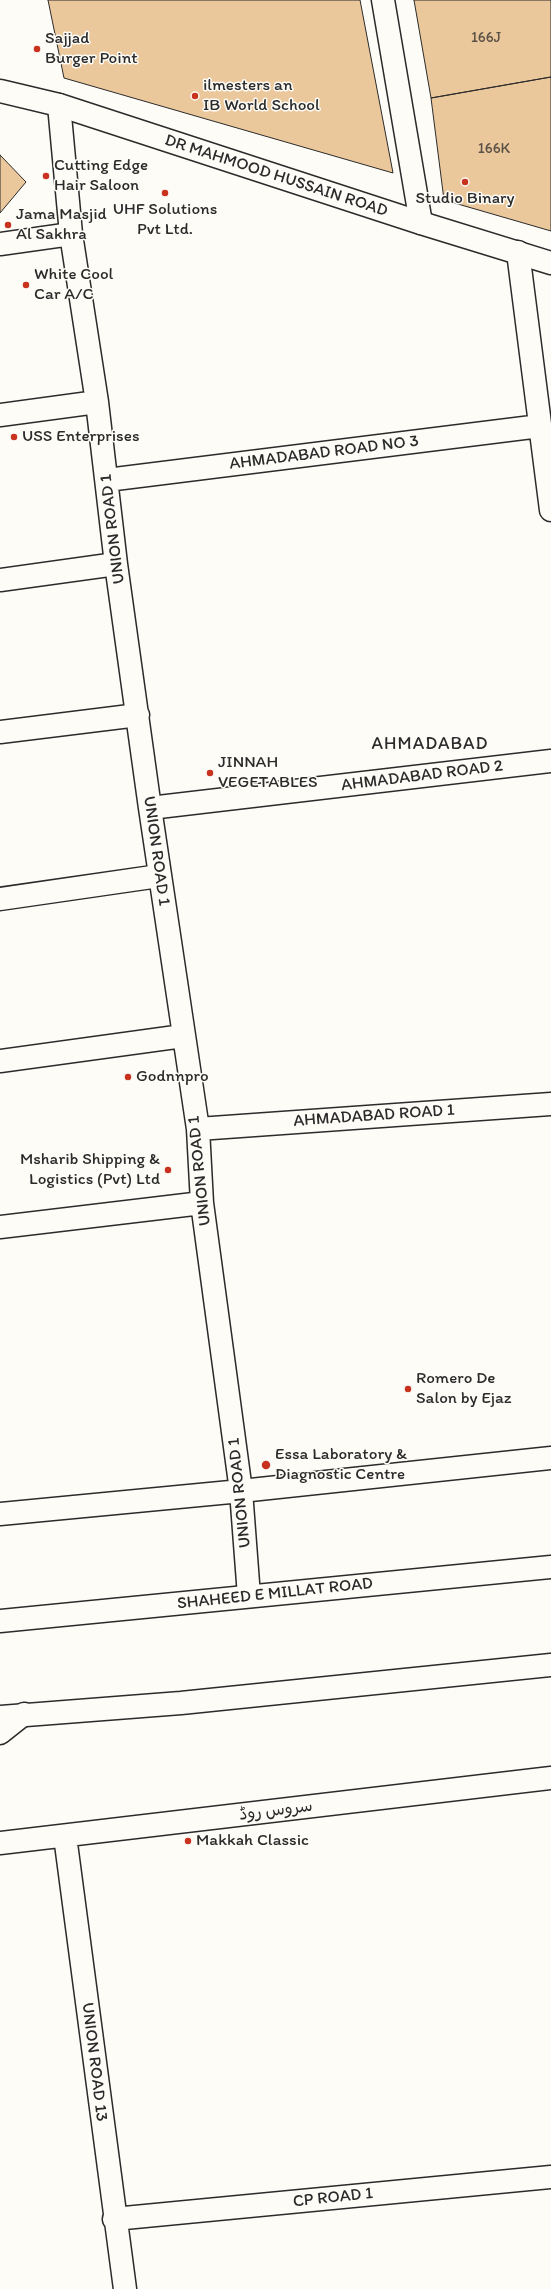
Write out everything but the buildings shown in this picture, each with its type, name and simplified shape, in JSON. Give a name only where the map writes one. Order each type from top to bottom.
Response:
[{"type":"street","points":[[383,0],[421,223]]},
{"type":"street","name":"DR MAHMOOD HUSSAIN ROAD","points":[[0,91],[59,105],[421,223],[551,263]]},
{"type":"street","name":"UNION ROAD 1","points":[[59,105],[71,234],[108,480],[116,564],[159,876],[198,1129],[202,1203],[241,1491],[249,1596]]},
{"type":"street","points":[[0,244],[71,234]]},
{"type":"street","points":[[518,252],[551,510]]},
{"type":"street","points":[[0,415],[97,402]]},
{"type":"street","name":"AHMADABAD ROAD NO 3","points":[[108,480],[540,426]]},
{"type":"street","points":[[0,580],[116,564]]},
{"type":"street","points":[[0,732],[138,715]]},
{"type":"street","name":"AHMADABAD ROAD 2","points":[[150,808],[551,761]]},
{"type":"street","points":[[0,899],[159,876]]},
{"type":"street","points":[[0,1061],[183,1036]]},
{"type":"street","name":"AHMADABAD ROAD 1","points":[[198,1129],[551,1104]]},
{"type":"street","points":[[0,1227],[202,1203]]},
{"type":"street","points":[[0,1514],[241,1491],[551,1458]]},
{"type":"street","name":"SHAHEED E MILLAT ROAD","points":[[0,1621],[551,1567]]},
{"type":"street","points":[[0,1717],[181,1703],[551,1665]]},
{"type":"street","points":[[0,1733],[24,1714]]},
{"type":"street","name":"سروس روڈ","points":[[0,1843],[551,1778]]},
{"type":"street","name":"UNION ROAD 13","points":[[65,1836],[114,2219],[125,2289]]},
{"type":"street","name":"CP ROAD 1","points":[[114,2219],[551,2177]]},
{"type":"place","name":"Sajjad Burger Point","points":[[37,49]]},
{"type":"place","name":"ilmesters an IB World School","points":[[195,96]]},
{"type":"place","name":"Cutting Edge Hair Saloon","points":[[46,176]]},
{"type":"place","name":"Studio Binary","points":[[465,182]]},
{"type":"place","name":"UHF Solutions Pvt Ltd.","points":[[165,193]]},
{"type":"place","name":"Jama Masjid Al Sakhra","points":[[8,225]]},
{"type":"place","name":"White Cool Car A/C","points":[[26,285]]},
{"type":"place","name":"USS Enterprises","points":[[14,437]]},
{"type":"place","name":"JINNAH VEGETABLES","points":[[210,773]]},
{"type":"place","name":"Godnnpro","points":[[128,1077]]},
{"type":"place","name":"Msharib Shipping & Logistics (Pvt) Ltd","points":[[168,1170]]},
{"type":"place","name":"Romero De Salon by Ejaz","points":[[408,1389]]},
{"type":"place","name":"Essa Laboratory & Diagnostic Centre","points":[[266,1465]]},
{"type":"place","name":"Makkah Classic","points":[[188,1841]]},
{"type":"district","name":"AHMADABAD","points":[[430,744]]}]
